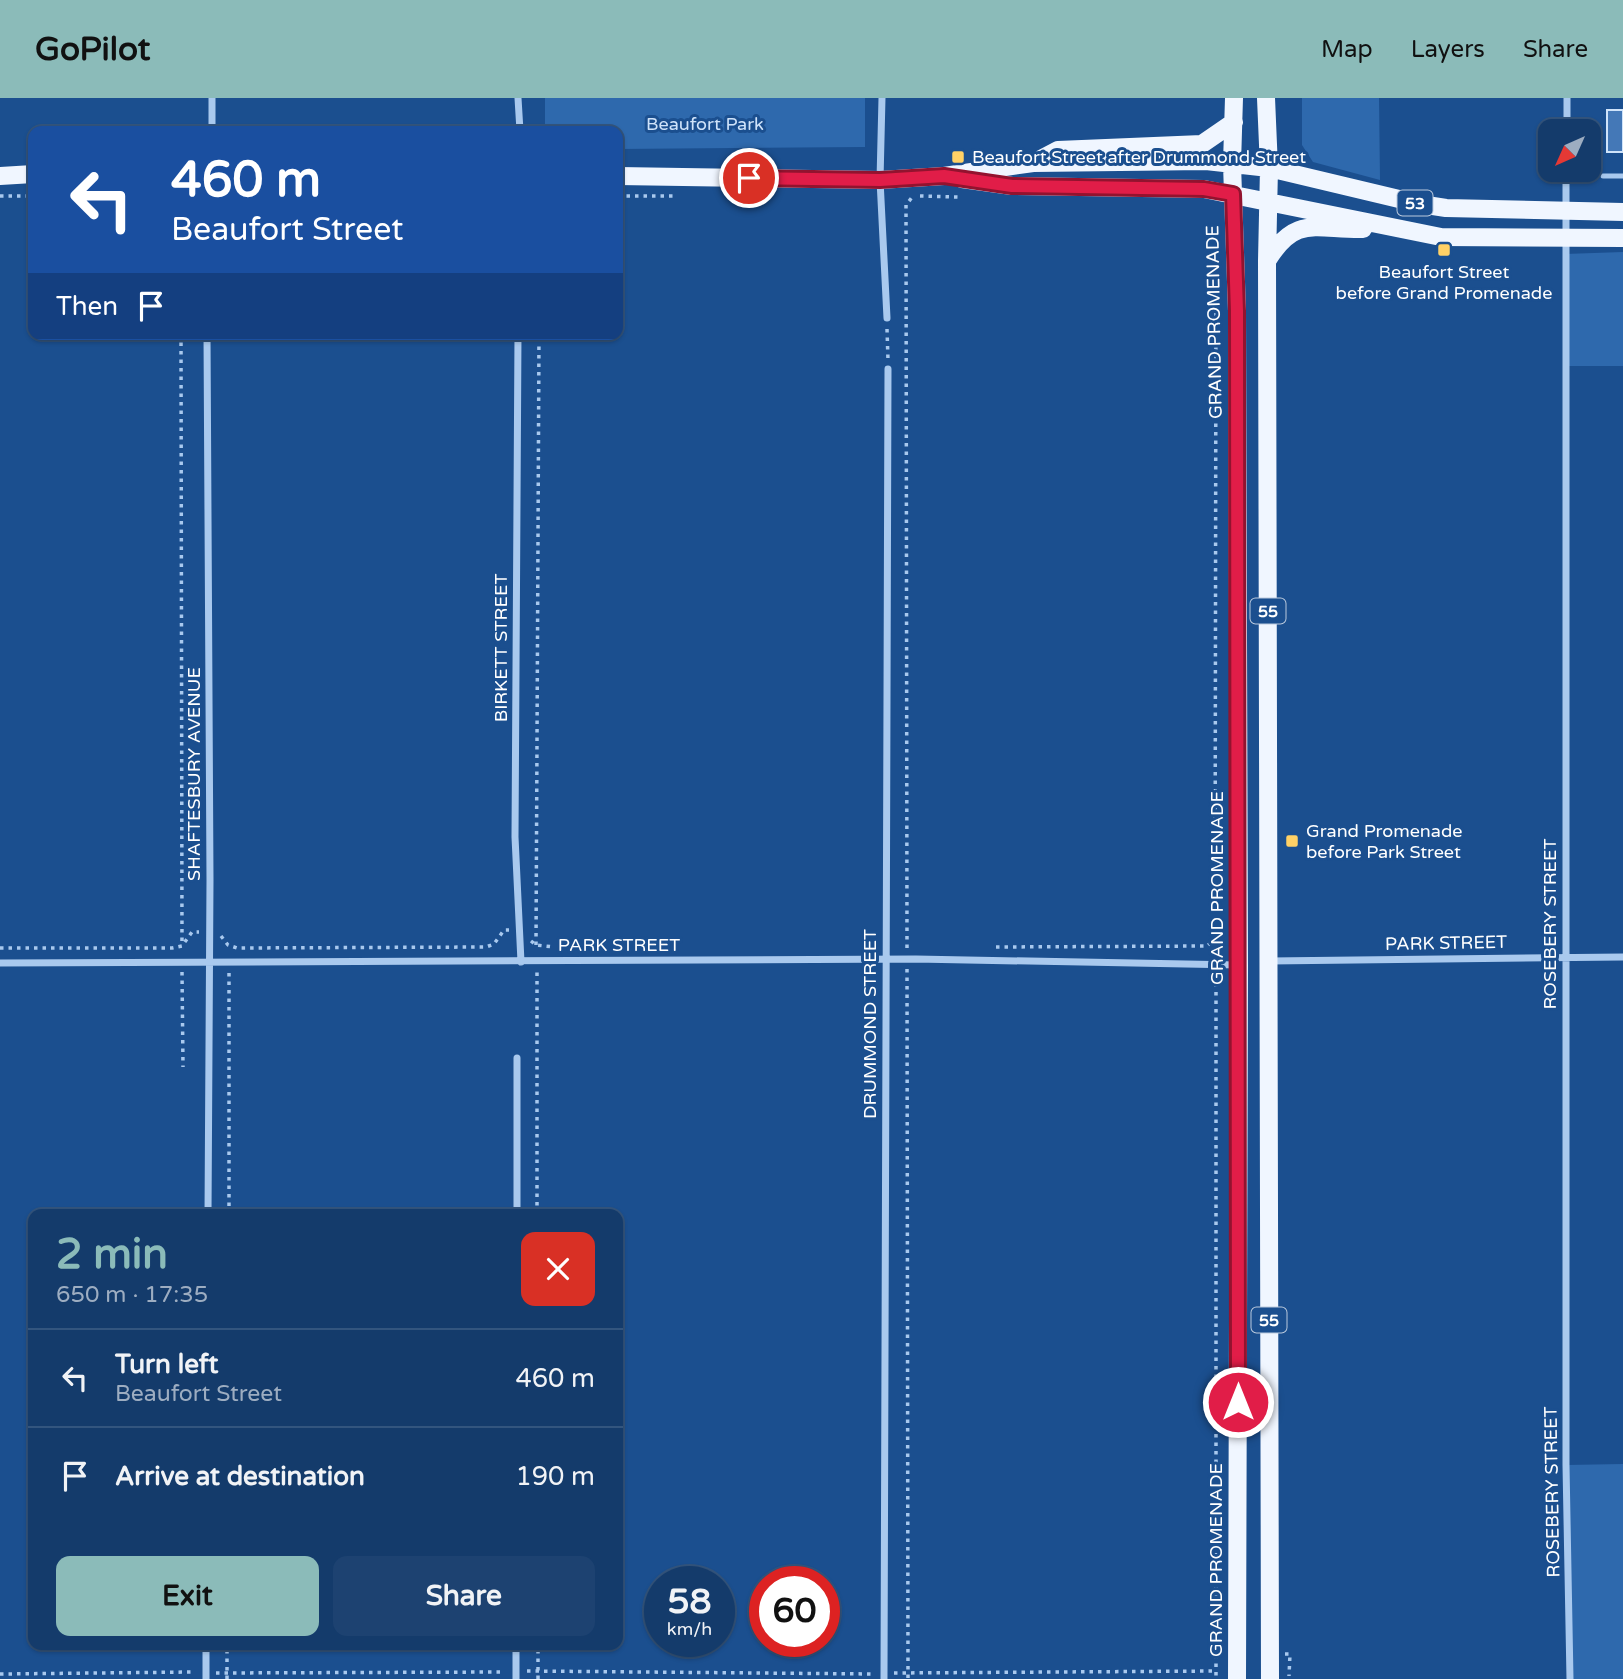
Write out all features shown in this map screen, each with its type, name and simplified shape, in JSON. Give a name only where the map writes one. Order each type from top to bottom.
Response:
[{"type":"main road","name":"GRAND PROMENADE","points":[[1234,98],[1232,164],[1237,311],[1239,965],[1237,1679]]},
{"type":"main road","name":"55","points":[[1266,98],[1269,168],[1270,1679]]},
{"type":"main road","points":[[1033,163],[1058,150],[1202,144],[1234,122]]},
{"type":"main road","name":"53","points":[[623,176],[881,188],[1033,163],[1206,161],[1269,168],[1433,206],[1474,210],[1623,212]]},
{"type":"main road","points":[[3,174],[28,174]]},
{"type":"main road","name":"53","points":[[944,176],[1012,186],[1204,189],[1441,237],[1623,238]]},
{"type":"main road","points":[[1267,261],[1279,241],[1303,227],[1395,228]]},
{"type":"street","points":[[212,98],[212,126]]},
{"type":"street","points":[[518,98],[520,126]]},
{"type":"street","points":[[882,98],[881,188],[887,317]]},
{"type":"street","points":[[1567,98],[1567,119]]},
{"type":"street","name":"ROSEBERY STREET","points":[[1566,182],[1566,1465],[1570,1679]]},
{"type":"street","name":"SHAFTESBURY AVENUE","points":[[207,340],[210,932],[208,1209]]},
{"type":"street","name":"BIRKETT STREET","points":[[518,340],[516,837],[521,962]]},
{"type":"street","name":"DRUMMOND STREET","points":[[884,1676],[888,369]]},
{"type":"street","name":"PARK STREET","points":[[1270,961],[1623,957]]},
{"type":"street","name":"PARK STREET","points":[[0,963],[906,959],[1239,965]]},
{"type":"street","points":[[517,1058],[517,1209]]},
{"type":"street","points":[[206,1650],[206,1676]]},
{"type":"street","points":[[516,1650],[516,1675]]},
{"type":"lane","points":[[1604,176],[1623,176]]},
{"type":"path","points":[[881,188],[914,196],[968,197]]},
{"type":"path","points":[[0,196],[28,196]]},
{"type":"path","points":[[623,196],[687,196]]},
{"type":"path","points":[[908,1679],[906,205],[914,196]]},
{"type":"path","points":[[1216,1679],[1217,256]]},
{"type":"path","points":[[887,317],[888,369]]},
{"type":"path","points":[[181,340],[183,1068]]},
{"type":"path","points":[[537,1209],[539,340]]},
{"type":"path","points":[[182,946],[192,932],[219,932],[228,945],[237,948],[486,947],[494,944],[504,930],[524,930],[536,945],[558,947]]},
{"type":"path","points":[[990,947],[1198,946],[1215,941],[1221,934]]},
{"type":"path","points":[[886,941],[895,941],[906,947],[920,947]]},
{"type":"path","points":[[0,948],[182,946]]},
{"type":"path","points":[[182,974],[230,973],[229,1209]]},
{"type":"path","points":[[226,1676],[227,1650]]},
{"type":"path","points":[[538,1650],[538,1679]]},
{"type":"path","points":[[0,1674],[516,1675],[538,1671],[884,1676],[908,1672],[1216,1671]]},
{"type":"green space","name":"Beaufort Park","points":[[545,98],[865,98],[865,147],[623,149],[623,126],[545,126]]},
{"type":"green space","points":[[1302,98],[1379,98],[1380,180],[1313,162],[1302,145]]},
{"type":"green space","points":[[1623,252],[1623,366],[1565,366],[1565,254]]},
{"type":"green space","points":[[1623,1464],[1623,1679],[1570,1679],[1566,1465]]},
{"type":"building","points":[[1607,110],[1623,110],[1623,152],[1607,152]]},
{"type":"place","name":"Beaufort Street after Drummond Street","points":[[958,157]]},
{"type":"place","name":"Beaufort Street before Grand Promenade","points":[[1444,250]]},
{"type":"place","name":"Grand Promenade before Park Street","points":[[1292,841]]},
{"type":"route","points":[[749,178],[880,180],[944,176],[1012,186],[1204,189],[1233,194],[1237,311],[1238,1402]]}]
